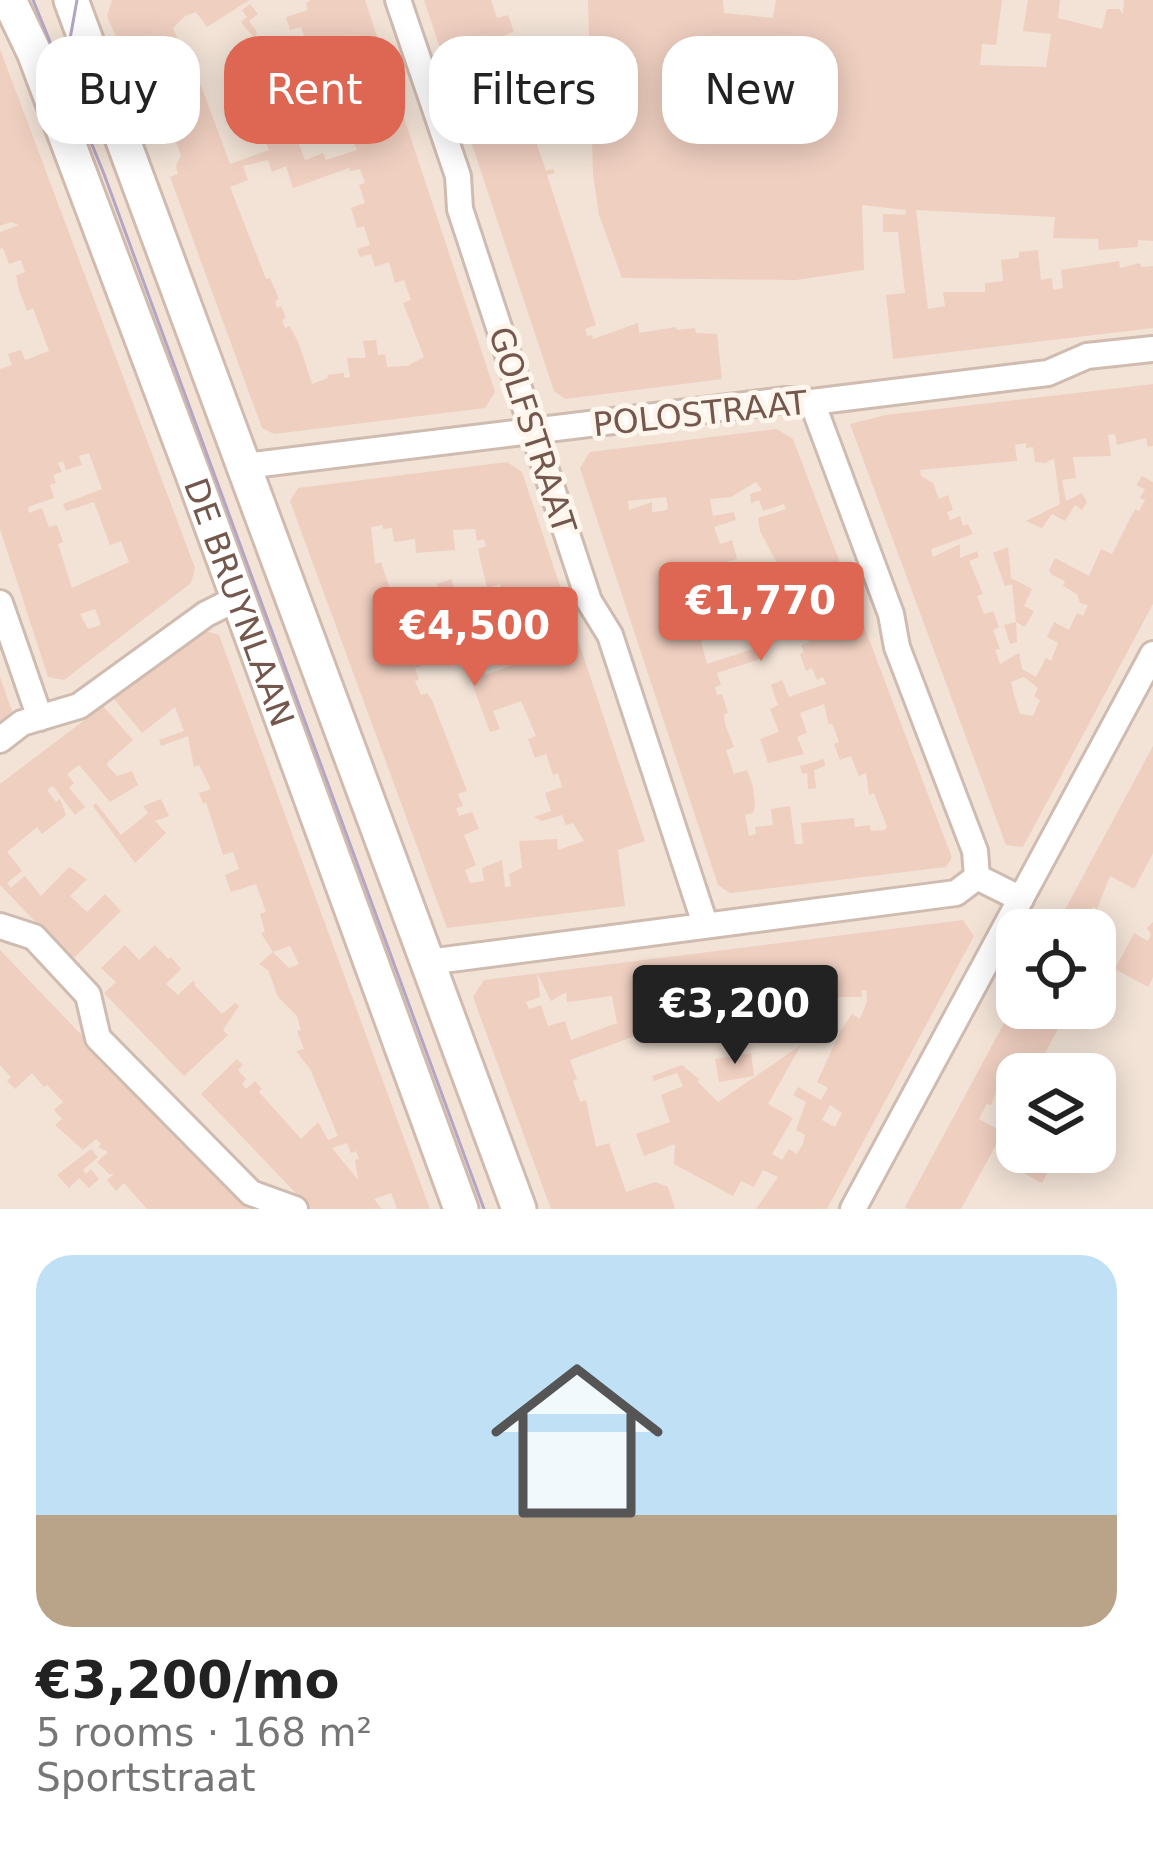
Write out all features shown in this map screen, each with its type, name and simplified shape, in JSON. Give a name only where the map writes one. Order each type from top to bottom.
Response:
[{"type":"main road","name":"DE BRUYNLAAN","points":[[71,0],[520,1209]]},
{"type":"main road","name":"DE BRUYNLAAN","points":[[15,6],[461,1209]]},
{"type":"street","name":"GOLFSTRAAT","points":[[398,0],[458,176],[460,209],[533,430],[590,601],[610,635],[705,924]]},
{"type":"street","name":"POLOSTRAAT","points":[[244,466],[1048,373],[1087,356],[1153,349]]},
{"type":"street","points":[[812,402],[975,851],[976,877]]},
{"type":"street","points":[[0,740],[22,723],[80,706],[206,614],[238,598]]},
{"type":"street","points":[[0,603],[40,718]]},
{"type":"street","points":[[853,1209],[1153,654]]},
{"type":"street","points":[[976,877],[1021,899]]},
{"type":"street","points":[[428,962],[956,893],[976,877]]},
{"type":"street","points":[[0,926],[34,937],[88,995],[98,1038],[251,1193],[295,1209]]},
{"type":"shaded area","points":[[0,0],[1153,0],[1153,1209],[0,1209]]},
{"type":"building","points":[[112,0],[249,0],[207,27],[196,12],[185,16],[173,28],[176,36],[116,36],[107,16]]},
{"type":"building","points":[[311,0],[365,0],[377,36],[304,36],[301,27],[290,30],[286,17],[308,10],[306,3]]},
{"type":"building","points":[[424,0],[491,0],[497,18],[508,15],[514,32],[505,36],[436,36]]},
{"type":"building","points":[[588,0],[723,0],[724,13],[773,18],[776,0],[1002,0],[996,45],[982,44],[980,65],[1046,67],[1051,34],[1023,31],[1028,0],[1060,0],[1058,18],[1102,29],[1107,9],[1123,14],[1124,0],[1153,0],[1153,241],[1099,250],[1098,239],[1053,238],[1055,217],[916,210],[928,309],[945,306],[943,292],[985,292],[985,283],[1003,281],[1001,260],[1038,250],[1041,280],[1052,278],[1053,290],[1063,288],[1061,270],[1119,261],[1120,268],[1140,263],[1141,267],[1153,266],[1153,328],[893,359],[886,295],[905,293],[898,232],[883,232],[883,214],[905,215],[906,210],[862,205],[864,270],[796,280],[622,278],[599,215],[592,144],[638,144],[638,36],[589,36]]},
{"type":"building","points":[[250,4],[258,14],[249,21],[256,36],[241,22],[247,17],[242,10]]},
{"type":"building","points":[[0,49],[195,568],[191,583],[64,680],[48,677],[0,529],[0,369],[12,365],[8,354],[21,350],[25,360],[49,351],[33,308],[27,311],[19,290],[16,275],[25,272],[21,260],[9,264],[0,249],[0,232],[19,225],[0,226]],"holes":[[[89,453],[102,489],[63,504],[66,511],[94,502],[110,545],[121,541],[129,562],[72,588],[57,525],[49,527],[42,508],[29,513],[28,507],[54,498],[50,485],[56,483],[53,475],[62,472],[58,463],[63,461],[66,470],[82,465],[79,456]],[[95,609],[101,625],[88,629],[80,614]]]},
{"type":"building","points":[[200,83],[230,164],[269,150],[267,144],[299,144],[305,160],[323,153],[326,160],[357,150],[354,144],[405,144],[405,121],[495,392],[485,408],[274,434],[262,428],[170,177],[178,174],[181,155],[177,144],[200,144]],"holes":[[[268,160],[272,172],[286,166],[293,188],[349,168],[360,169],[365,203],[351,208],[357,228],[364,226],[370,245],[357,249],[360,257],[371,254],[375,267],[389,262],[395,283],[404,280],[411,300],[403,303],[424,357],[407,366],[387,367],[385,354],[378,355],[376,340],[363,341],[366,358],[347,358],[350,377],[327,375],[312,384],[230,187],[248,180],[243,166]]]},
{"type":"building","points":[[472,144],[537,144],[546,171],[553,169],[555,173],[547,175],[596,325],[585,329],[587,336],[593,339],[638,323],[639,333],[676,327],[717,334],[722,379],[565,399],[554,391]]},
{"type":"building","points":[[1153,384],[1153,446],[1148,447],[1146,438],[1117,445],[1115,434],[1108,435],[1111,456],[1073,457],[1076,478],[1062,480],[1066,501],[1082,493],[1087,502],[1082,510],[1075,505],[1065,521],[1052,514],[1042,528],[1026,521],[1060,504],[1054,458],[1035,462],[1033,447],[1026,448],[1026,443],[1015,445],[1017,461],[920,470],[933,483],[939,499],[948,495],[953,510],[947,512],[950,520],[960,516],[973,534],[931,549],[933,557],[960,544],[960,558],[977,551],[979,557],[969,561],[983,594],[977,596],[984,614],[993,611],[999,627],[993,630],[1000,664],[1019,653],[1022,669],[1036,677],[1046,658],[1051,661],[1058,643],[1047,637],[1054,622],[1069,630],[1077,613],[1083,616],[1088,605],[1063,586],[1065,581],[1052,575],[1049,570],[1055,558],[1089,576],[1101,549],[1112,554],[1135,509],[1139,511],[1145,500],[1140,498],[1145,489],[1136,485],[1142,476],[1153,482],[1153,604],[1023,847],[1006,845],[850,424],[886,415]],"holes":[[[1024,677],[1038,688],[1034,696],[1040,700],[1033,716],[1020,714],[1011,682]]]},
{"type":"building","points":[[777,429],[793,439],[952,858],[946,867],[730,893],[718,885],[580,468],[590,452]],"holes":[[[756,482],[762,490],[750,494],[751,503],[759,500],[763,511],[784,504],[786,509],[758,518],[760,531],[778,565],[769,568],[776,585],[786,593],[788,620],[800,617],[809,642],[801,645],[804,652],[800,654],[806,671],[812,668],[817,680],[823,677],[826,684],[789,697],[782,680],[771,685],[778,705],[770,709],[779,732],[760,739],[768,763],[804,754],[797,737],[807,733],[800,713],[824,704],[839,742],[834,744],[840,760],[851,756],[859,776],[866,773],[869,795],[874,793],[887,827],[884,830],[855,827],[854,818],[801,823],[803,844],[795,844],[790,806],[771,809],[773,825],[755,827],[756,834],[749,836],[745,815],[755,807],[753,787],[747,770],[734,774],[726,750],[734,747],[725,724],[728,713],[715,687],[721,685],[717,673],[760,659],[756,648],[707,664],[701,641],[710,638],[709,633],[704,618],[696,618],[689,598],[700,594],[695,577],[737,559],[732,540],[720,544],[714,527],[736,520],[734,512],[713,516],[710,499],[731,497]],[[666,497],[668,509],[663,511],[652,512],[652,502],[629,510],[628,501]]]},
{"type":"building","points":[[507,462],[522,472],[645,841],[618,850],[625,906],[447,928],[290,501],[298,488]],"holes":[[[382,525],[392,528],[394,542],[415,539],[416,553],[455,550],[453,530],[475,529],[477,541],[484,539],[486,546],[478,549],[487,588],[500,584],[511,645],[530,640],[535,657],[485,675],[479,656],[464,662],[490,732],[500,729],[493,711],[521,701],[536,736],[528,739],[535,758],[546,754],[553,775],[558,773],[562,787],[545,793],[551,811],[534,817],[542,821],[562,815],[584,841],[558,850],[557,839],[519,841],[522,868],[509,874],[511,886],[505,887],[502,860],[482,868],[484,881],[470,883],[465,870],[476,865],[464,835],[479,829],[472,812],[459,816],[456,808],[463,806],[458,794],[467,791],[432,700],[427,693],[421,695],[415,681],[419,680],[415,668],[421,667],[418,658],[397,666],[392,655],[415,649],[406,626],[420,621],[418,613],[404,618],[397,598],[383,603],[381,596],[389,586],[381,562],[375,564],[371,527]]]},
{"type":"building","points":[[1008,547],[1011,578],[1032,589],[1024,606],[1034,611],[1025,627],[1016,622],[1012,584],[1005,586],[993,553]]},
{"type":"building","points":[[737,578],[755,612],[744,616],[732,580]]},
{"type":"building","points":[[451,579],[466,617],[442,626],[435,606],[444,603],[437,584]]},
{"type":"building","points":[[1016,622],[1017,642],[1010,644],[1004,625]]},
{"type":"building","points":[[766,628],[771,645],[757,650],[751,634]]},
{"type":"building","points":[[202,630],[219,635],[430,1209],[397,1209],[391,1193],[374,1199],[382,1209],[311,1209],[201,1094],[237,1059],[243,1065],[238,1070],[246,1079],[242,1084],[246,1089],[255,1081],[262,1089],[259,1092],[301,1139],[318,1122],[328,1140],[338,1136],[310,1069],[296,1051],[304,1049],[297,1016],[278,997],[268,970],[259,964],[273,952],[261,933],[265,932],[260,914],[266,912],[256,884],[231,892],[225,875],[239,869],[233,852],[223,855],[206,802],[203,804],[199,793],[211,789],[199,765],[194,767],[188,736],[161,746],[159,740],[184,731],[175,707],[142,733],[113,698]],"holes":[[[290,946],[299,964],[289,968],[273,952]],[[347,1143],[359,1159],[355,1160],[358,1180],[332,1148]]]},
{"type":"building","points":[[0,677],[13,714],[0,728]]},
{"type":"building","points":[[103,706],[133,740],[106,764],[117,776],[132,771],[138,785],[110,802],[79,765],[67,774],[74,783],[69,788],[85,807],[75,815],[53,786],[47,790],[56,802],[60,799],[66,815],[42,834],[37,827],[7,852],[22,871],[7,883],[11,888],[25,876],[41,896],[69,867],[87,879],[70,896],[87,912],[105,894],[121,911],[72,960],[0,885],[0,784]]},
{"type":"building","points":[[1153,746],[1153,853],[1134,889],[1110,876],[1097,909],[1065,909]]},
{"type":"building","points":[[824,759],[825,766],[814,770],[816,788],[808,789],[807,773],[802,774],[800,766]]},
{"type":"building","points":[[161,799],[169,816],[155,821],[166,833],[135,863],[93,806],[96,803],[121,835],[148,813],[143,806]]},
{"type":"building","points":[[963,920],[974,936],[827,1209],[756,1209],[778,1177],[763,1170],[754,1187],[741,1181],[733,1196],[674,1164],[675,1144],[644,1156],[636,1134],[670,1122],[661,1095],[683,1086],[677,1073],[654,1081],[652,1076],[682,1065],[718,1102],[801,1045],[768,1104],[793,1118],[772,1154],[782,1160],[789,1149],[797,1154],[805,1135],[796,1130],[806,1102],[793,1095],[798,1087],[821,1100],[828,1088],[817,1082],[841,1030],[852,1014],[860,1019],[866,990],[861,990],[862,997],[829,997],[830,1002],[824,1003],[818,994],[811,995],[810,988],[803,989],[806,1010],[787,1010],[786,1000],[777,1001],[766,1007],[768,1022],[757,1023],[756,1017],[746,1018],[742,983],[731,984],[733,997],[707,1001],[709,1012],[690,1015],[692,1025],[655,1030],[653,1018],[635,1020],[643,1033],[570,1060],[580,1102],[586,1100],[596,1147],[609,1143],[626,1192],[655,1182],[668,1187],[675,1209],[551,1209],[473,997],[484,980],[537,973]],"holes":[[[537,973],[551,1001],[566,992],[567,1002],[612,996],[617,1023],[571,1040],[565,1021],[548,1026],[541,1005],[529,1009],[526,1002],[540,997]],[[830,1105],[842,1113],[835,1127],[822,1120]]]},
{"type":"building","points":[[1153,922],[1153,977],[1148,987],[1116,970],[1134,933],[1148,941],[1147,928]]},
{"type":"building","points":[[125,945],[139,960],[155,945],[171,957],[181,969],[166,984],[178,995],[194,980],[222,1014],[235,1003],[239,1006],[223,1030],[228,1035],[184,1076],[104,993],[116,982],[101,968]]},
{"type":"building","points":[[0,950],[249,1209],[147,1209],[124,1183],[116,1191],[107,1180],[114,1174],[97,1162],[108,1152],[98,1147],[101,1144],[96,1139],[83,1150],[55,1125],[62,1119],[54,1110],[63,1102],[47,1085],[32,1073],[15,1089],[7,1081],[11,1077],[0,1065]]},
{"type":"building","points":[[1001,1029],[1058,1029],[1045,1053],[996,1053],[996,1092],[979,1119],[996,1128],[996,1145],[961,1209],[905,1207]]},
{"type":"building","points":[[751,1053],[754,1076],[719,1082],[715,1059]]},
{"type":"building","points":[[91,1149],[98,1157],[83,1170],[86,1174],[91,1169],[99,1179],[89,1188],[79,1178],[69,1188],[57,1175]]},
{"type":"building","points":[[1024,1173],[1047,1173],[1042,1183]]},
{"type":"tram line","points":[[33,0],[104,174],[484,1209]]},
{"type":"tram line","points":[[71,36],[77,0]]}]
